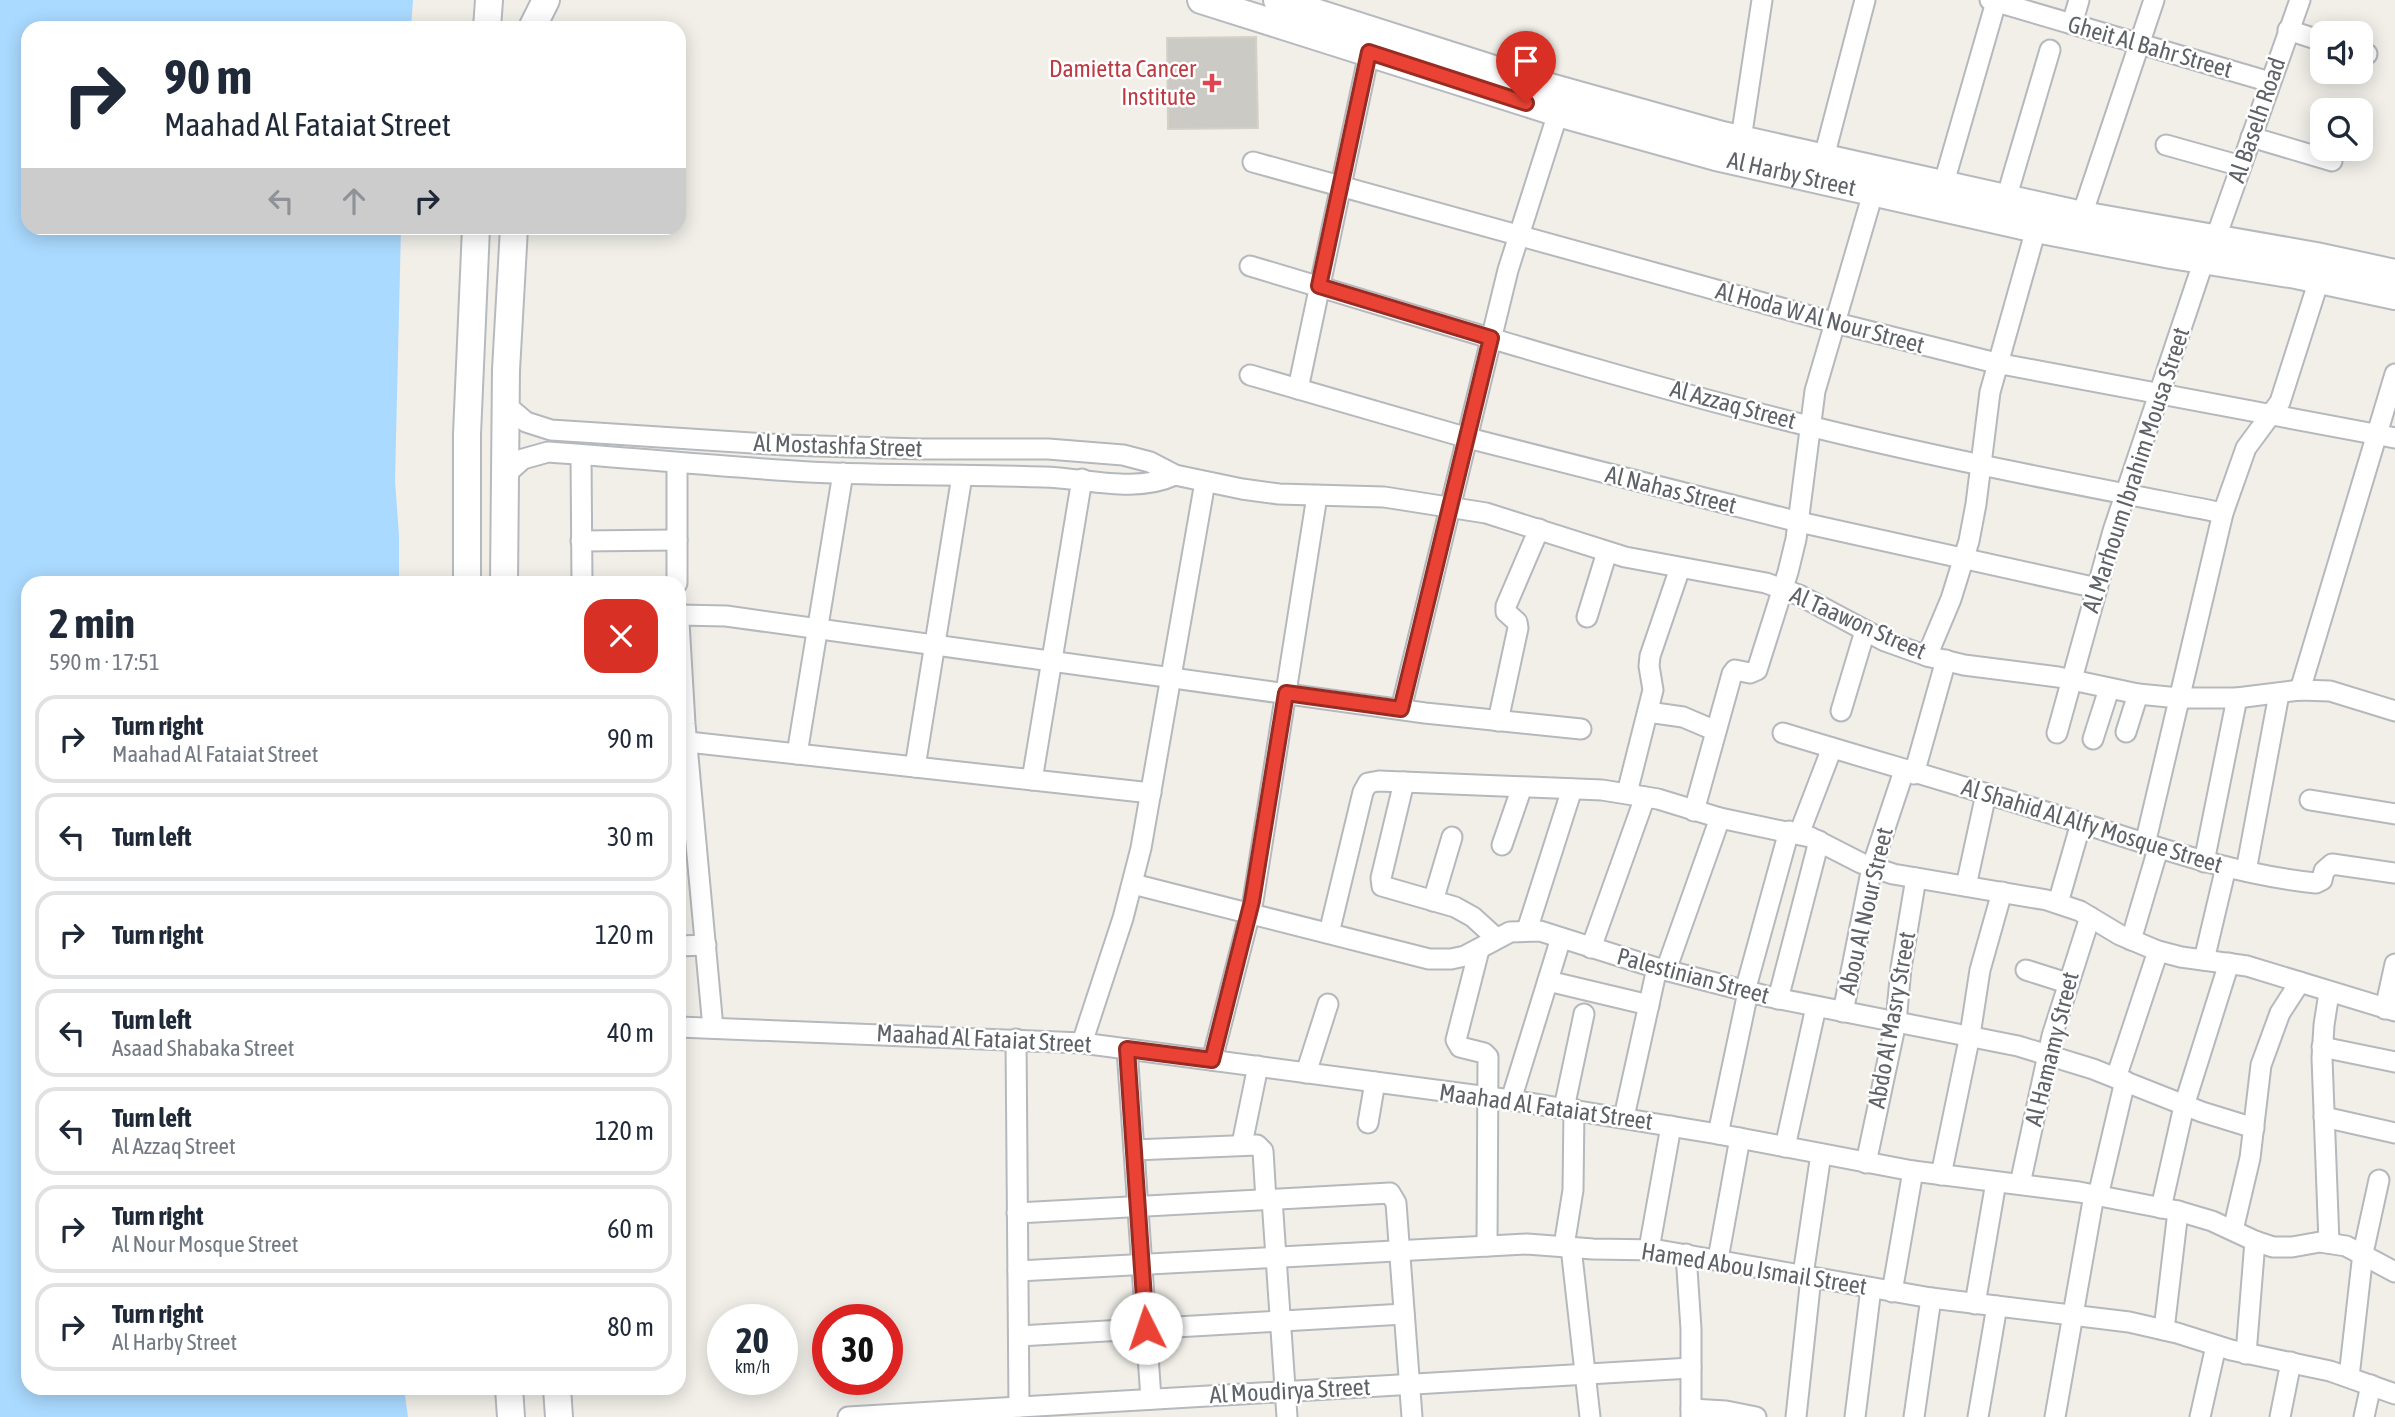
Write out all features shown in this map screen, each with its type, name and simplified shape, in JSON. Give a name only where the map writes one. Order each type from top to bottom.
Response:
[{"type":"street","points":[[488,21],[489,0]]},
{"type":"street","points":[[530,0],[531,21]]},
{"type":"street","points":[[535,21],[546,0]]},
{"type":"street","name":"Al Harby Street","points":[[1201,0],[1558,113],[1716,157],[1873,192],[1927,190],[2006,199],[2082,215],[2319,280],[2388,283]]},
{"type":"street","name":"Al Harby Street","points":[[1277,0],[1550,87],[1741,139],[1824,158],[1927,190],[2036,229],[2210,250],[2388,283]]},
{"type":"street","points":[[1741,139],[1762,0]]},
{"type":"street","points":[[1824,158],[1865,0]]},
{"type":"street","points":[[2072,24],[2079,0]]},
{"type":"street","points":[[2082,215],[2154,0]]},
{"type":"street","name":"Al Baselh Road","points":[[2210,250],[2300,0]]},
{"type":"street","points":[[1927,190],[1993,1]]},
{"type":"street","name":"Gheit Al Bahr Street","points":[[1993,1],[2270,82]]},
{"type":"street","points":[[2288,30],[2310,37]]},
{"type":"street","points":[[2006,199],[2050,51]]},
{"type":"street","points":[[1298,389],[1369,52]]},
{"type":"street","points":[[1401,709],[1518,235],[1558,113]]},
{"type":"street","points":[[2251,137],[2310,154]]},
{"type":"street","points":[[2166,145],[2241,166]]},
{"type":"street","name":"Al Hoda W Al Nour Street","points":[[1253,162],[1836,323],[1996,363],[2386,437]]},
{"type":"street","points":[[1695,811],[1732,674],[1735,670],[1750,673],[1757,670],[1782,588],[1799,522],[1809,426],[1819,373],[1873,192]]},
{"type":"street","points":[[1927,656],[1944,618],[1964,560],[1976,504],[1984,421],[1996,363],[2036,229]]},
{"type":"street","points":[[467,576],[467,411],[475,235]]},
{"type":"street","points":[[504,576],[506,405],[514,235]]},
{"type":"street","name":"Al Marhoum Ibrahim Mousa Street","points":[[2056,733],[2126,494],[2210,250]]},
{"type":"street","name":"Al Azzaq Street","points":[[1250,266],[1491,338],[1809,426],[1980,465],[2223,513]]},
{"type":"street","points":[[2131,940],[2179,698],[2223,513],[2246,448],[2258,429],[2272,415],[2283,395],[2319,280]]},
{"type":"street","points":[[2300,690],[2386,437],[2395,373]]},
{"type":"street","name":"Al Nahas Street","points":[[1250,375],[1468,438],[1799,522],[2097,588]]},
{"type":"street","name":"Al Mostashfa Street","points":[[506,405],[519,417],[542,428],[796,445],[1086,450],[1140,458],[1175,475],[1270,493],[1384,497],[1451,506]]},
{"type":"street","points":[[649,437],[649,461]]},
{"type":"street","name":"Al Mostashfa Street","points":[[504,476],[516,463],[539,453],[843,473],[1082,479],[1139,485],[1175,475]]},
{"type":"street","points":[[581,455],[582,576]]},
{"type":"street","points":[[677,463],[677,576]]},
{"type":"street","points":[[797,754],[843,473]]},
{"type":"street","points":[[915,767],[962,476]]},
{"type":"street","points":[[1032,780],[1082,479]]},
{"type":"street","points":[[1082,1043],[1133,884],[1205,482]]},
{"type":"street","points":[[1212,1060],[1250,913],[1317,496]]},
{"type":"street","name":"Al Taawon Street","points":[[1451,506],[1539,528],[1607,552],[1680,568],[1741,577],[1782,588],[1816,603],[1865,631],[1927,656],[2138,694],[2179,698],[2237,698],[2315,690],[2345,694],[2395,710]]},
{"type":"street","points":[[1498,721],[1518,628],[1517,622],[1506,612],[1506,606],[1539,528]]},
{"type":"street","points":[[581,541],[677,540]]},
{"type":"street","points":[[1587,617],[1607,552]]},
{"type":"street","points":[[1591,948],[1636,795],[1653,690],[1650,656],[1680,568]]},
{"type":"street","points":[[686,615],[718,615],[1401,709],[1581,729]]},
{"type":"street","points":[[1842,711],[1865,631]]},
{"type":"street","name":"Abou Al Nour Street","points":[[1843,1012],[1872,867],[1909,772],[1946,660]]},
{"type":"street","points":[[2093,739],[2109,689]]},
{"type":"street","points":[[2126,732],[2138,694]]},
{"type":"street","points":[[2246,871],[2279,694]]},
{"type":"street","points":[[2204,862],[2237,698]]},
{"type":"street","points":[[1648,712],[1684,717],[1716,731]]},
{"type":"street","name":"Al Shahid Al Alfy Mosque Street","points":[[1783,733],[2204,862],[2316,883],[2322,880],[2326,868],[2332,864],[2395,873]]},
{"type":"street","points":[[686,742],[1151,793]]},
{"type":"street","points":[[1718,1134],[1746,991],[1794,832],[1832,748]]},
{"type":"street","points":[[1329,933],[1365,787],[1373,781],[1572,789],[1636,795],[1720,818],[1794,832],[1872,867],[1916,878],[2058,903],[2090,916],[2131,940],[2158,951],[2265,971],[2390,1010],[2395,964]]},
{"type":"street","points":[[1404,782],[1381,882],[1386,889],[1464,912],[1496,938]]},
{"type":"street","points":[[1502,845],[1522,787]]},
{"type":"street","points":[[1527,930],[1572,789]]},
{"type":"street","points":[[1966,886],[1986,794]]},
{"type":"street","points":[[2310,800],[2395,814]]},
{"type":"street","points":[[686,803],[689,863],[706,945],[713,1028]]},
{"type":"street","points":[[1624,1117],[1649,1005],[1720,818]]},
{"type":"street","points":[[2058,903],[2081,823]]},
{"type":"street","points":[[1433,901],[1452,837]]},
{"type":"street","points":[[1778,999],[1819,841]]},
{"type":"street","points":[[2204,960],[2226,867]]},
{"type":"street","name":"Abdo Al Masry Street","points":[[1866,1163],[1896,1022],[1901,968],[1916,878]]},
{"type":"street","name":"Palestinian Street","points":[[1133,884],[1436,960],[1458,958],[1479,950],[1510,932],[1527,930],[1778,999],[1970,1035],[2048,1055],[2121,1079],[2184,1106],[2254,1128]]},
{"type":"street","points":[[1941,1175],[1970,1035],[1980,970],[2001,892]]},
{"type":"street","name":"Al Hamamy Street","points":[[2020,1184],[2048,1055],[2067,983],[2090,916]]},
{"type":"street","points":[[1511,1100],[1561,938]]},
{"type":"street","points":[[686,946],[706,945]]},
{"type":"street","points":[[1479,950],[1456,1040],[1460,1047],[1487,1055],[1487,1246]]},
{"type":"street","points":[[2055,1417],[2096,1195],[2121,1079],[2158,951]]},
{"type":"street","points":[[2164,1330],[2169,1210],[2184,1106],[2229,963]]},
{"type":"street","points":[[2026,970],[2067,983]]},
{"type":"street","points":[[1548,981],[1649,1005]]},
{"type":"street","points":[[2233,1230],[2244,1187],[2258,1083],[2266,1047],[2280,1013],[2300,982]]},
{"type":"street","points":[[2329,993],[2322,1047],[2329,1243]]},
{"type":"street","points":[[1306,1073],[1328,1004]]},
{"type":"street","points":[[1785,1147],[1816,1007]]},
{"type":"street","points":[[1584,1014],[1569,1108],[1573,1183],[1568,1247],[1590,1417]]},
{"type":"street","name":"Maahad Al Fataiat Street","points":[[686,1027],[1082,1043],[1569,1108],[1913,1171],[2096,1195],[2169,1210],[2233,1230],[2255,1241],[2283,1247],[2329,1243],[2346,1246],[2395,1272]]},
{"type":"street","points":[[1016,1039],[1019,1407]]},
{"type":"street","points":[[2322,1047],[2395,1062]]},
{"type":"street","points":[[1127,1049],[1151,1399]]},
{"type":"street","points":[[1242,1144],[1258,1066]]},
{"type":"street","points":[[1368,1123],[1374,1082]]},
{"type":"street","points":[[2325,1117],[2395,1133]]},
{"type":"street","points":[[1649,1249],[1671,1126]]},
{"type":"street","points":[[1718,1259],[1740,1138]]},
{"type":"street","points":[[1134,1150],[1242,1144],[1255,1144],[1262,1149],[1276,1258],[1286,1417]]},
{"type":"street","points":[[1796,1417],[1807,1276],[1821,1154]]},
{"type":"street","points":[[1892,1292],[1913,1171]]},
{"type":"street","points":[[2349,1377],[2363,1253],[2379,1180]]},
{"type":"street","points":[[1975,1304],[1996,1182]]},
{"type":"street","points":[[1017,1213],[1390,1193],[1396,1203],[1412,1417]]},
{"type":"street","points":[[2246,1354],[2255,1241]]},
{"type":"street","name":"Hamed Abou Ismail Street","points":[[1018,1271],[1487,1246],[1546,1244],[1649,1249],[1718,1259],[1871,1289],[2129,1322],[2246,1354],[2349,1377],[2395,1394]]},
{"type":"street","points":[[1686,1254],[1690,1299],[1691,1413],[1726,1410],[1756,1417]]},
{"type":"street","points":[[1855,1417],[1871,1289]]},
{"type":"street","points":[[1914,1417],[1931,1298]]},
{"type":"street","points":[[1978,1417],[1997,1307]]},
{"type":"street","points":[[1018,1336],[1404,1314]]},
{"type":"street","points":[[2200,1417],[2216,1346]]},
{"type":"street","points":[[2280,1417],[2291,1362]]},
{"type":"street","name":"Al Moudirya Street","points":[[848,1417],[1691,1368]]},
{"type":"street","points":[[2364,1417],[2371,1385]]},
{"type":"street","points":[[509,1395],[511,1417]]},
{"type":"street","points":[[557,1395],[559,1417]]},
{"type":"water","points":[[0,0],[413,0],[412,21],[21,21],[21,235],[401,235],[395,481],[399,576],[21,576],[21,1395],[405,1395],[408,1417],[0,1417]]},
{"type":"building","name":"Damietta Cancer Institute","points":[[1256,37],[1258,128],[1168,129],[1167,38]]},
{"type":"place","name":"Damietta Cancer Institute","points":[[1212,83]]},
{"type":"route","points":[[1146,1328],[1127,1049],[1212,1060],[1248,923],[1286,693],[1401,709],[1491,338],[1319,286],[1369,52],[1526,103]]}]
